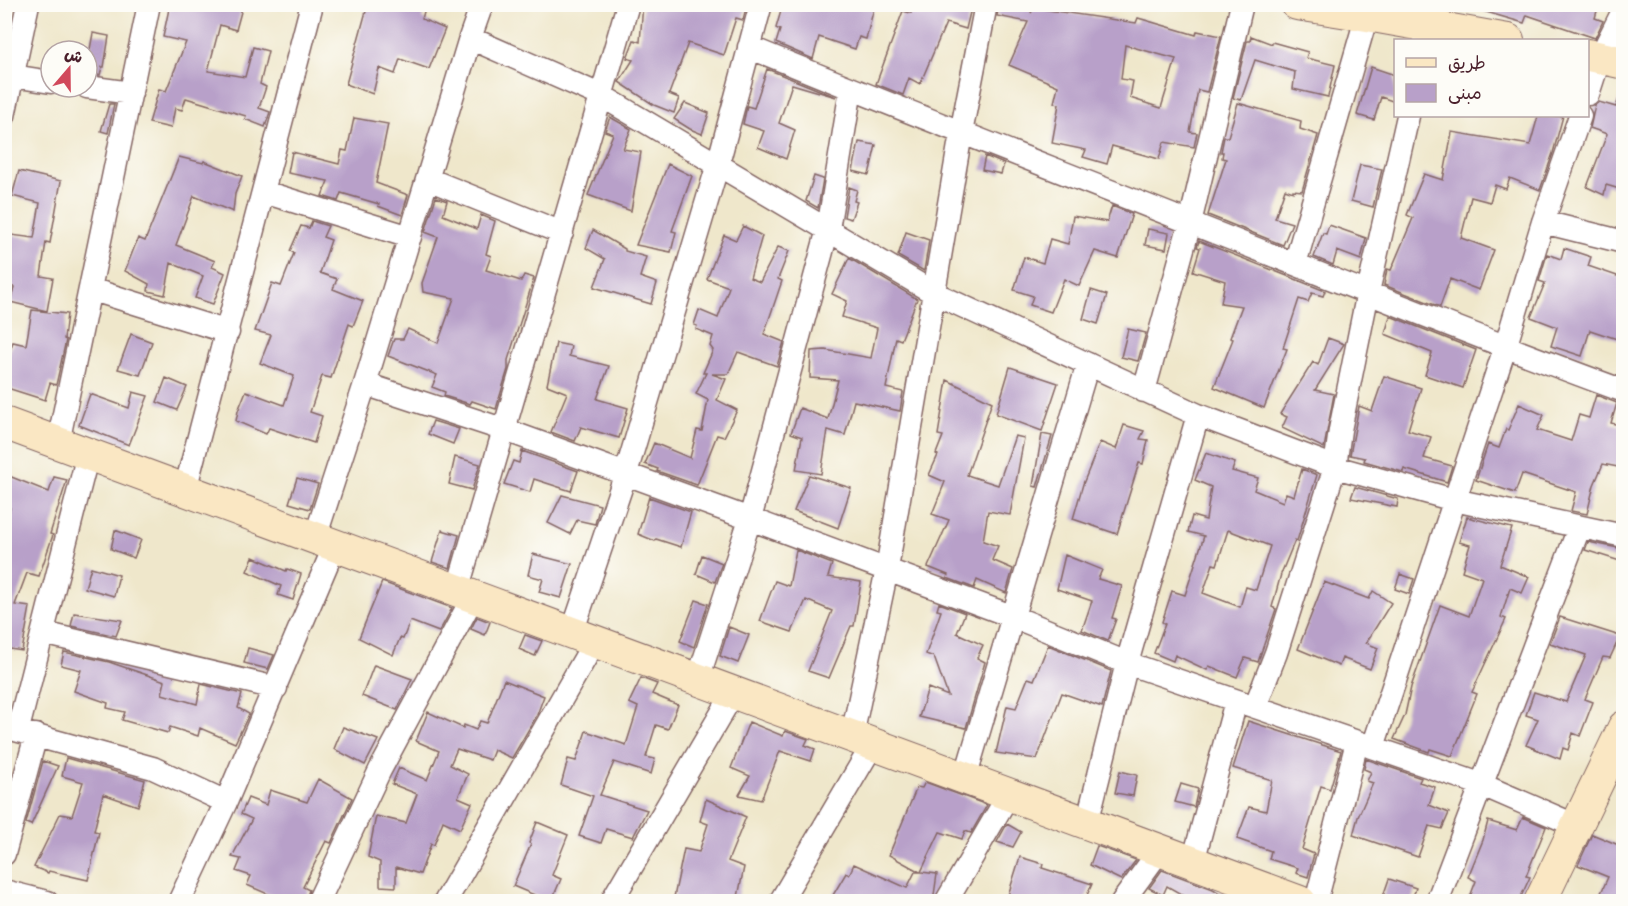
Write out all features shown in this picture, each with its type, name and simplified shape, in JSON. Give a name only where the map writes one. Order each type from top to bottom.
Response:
[{"type":"street","points":[[4,116],[28,4]]},
{"type":"street","points":[[58,443],[149,4]]},
{"type":"street","points":[[185,490],[312,4]]},
{"type":"street","points":[[179,902],[276,688],[325,542],[365,384],[482,4]]},
{"type":"street","points":[[318,902],[465,594],[505,429],[628,4]]},
{"type":"street","points":[[445,902],[583,637],[626,473],[718,164],[761,4]]},
{"type":"street","points":[[780,902],[863,740],[886,568],[961,133],[986,4]]},
{"type":"street","points":[[1144,391],[1190,223],[1242,4]]},
{"type":"street","points":[[1297,4],[1429,24],[1503,39]]},
{"type":"street","points":[[1589,90],[1623,9]]},
{"type":"street","points":[[1295,264],[1367,15]]},
{"type":"street","points":[[470,38],[602,96],[934,293],[1198,415],[1335,467],[1454,500],[1623,536]]},
{"type":"street","points":[[749,47],[1505,348],[1623,391]]},
{"type":"street","points":[[13,76],[39,80]]},
{"type":"street","points":[[99,89],[131,93]]},
{"type":"street","points":[[698,679],[750,519],[828,229],[850,89]]},
{"type":"street","points":[[1193,862],[1246,704],[1279,643],[1335,467],[1340,430],[1368,292],[1408,117]]},
{"type":"street","points":[[4,423],[1301,901],[1365,745],[1454,500],[1505,348],[1543,222],[1580,117]]},
{"type":"street","points":[[428,179],[562,233]]},
{"type":"street","points":[[264,192],[410,237]]},
{"type":"street","points":[[1543,222],[1623,242]]},
{"type":"street","points":[[90,289],[228,332]]},
{"type":"street","points":[[965,778],[1088,364]]},
{"type":"street","points":[[365,384],[505,429],[886,568],[1127,663],[1480,784],[1577,826]]},
{"type":"street","points":[[1087,823],[1127,663],[1198,415]]},
{"type":"street","points":[[4,854],[20,730],[88,454]]},
{"type":"street","points":[[1437,902],[1579,528]]},
{"type":"street","points":[[43,633],[276,688]]},
{"type":"street","points":[[611,902],[734,692]]},
{"type":"street","points":[[1540,902],[1623,727]]},
{"type":"street","points":[[20,730],[153,768],[226,802]]},
{"type":"street","points":[[945,902],[1010,794]]},
{"type":"street","points":[[1122,902],[1161,850]]},
{"type":"street","points":[[4,891],[43,901]]},
{"type":"building","points":[[170,4],[230,4],[242,8],[236,30],[220,25],[208,71],[245,77],[253,47],[268,51],[260,84],[266,87],[259,108],[270,112],[265,127],[245,119],[246,116],[186,98],[182,110],[175,108],[171,128],[149,123],[159,89],[166,91],[186,42],[163,37]]},
{"type":"building","points":[[368,4],[426,4],[422,19],[445,29],[429,69],[400,59],[395,74],[379,68],[373,94],[346,84]]},
{"type":"building","points":[[643,4],[747,4],[743,20],[736,18],[724,55],[688,43],[669,94],[679,98],[674,113],[654,105],[619,82],[633,60],[627,58],[634,40],[640,42]]},
{"type":"building","points":[[783,4],[875,4],[866,39],[859,37],[855,49],[819,37],[813,59],[776,43],[780,30],[776,28]]},
{"type":"building","points":[[914,4],[972,4],[966,29],[946,23],[920,84],[909,78],[903,95],[876,84],[903,11],[911,13]]},
{"type":"building","points":[[999,4],[1033,4],[1031,13],[1034,8],[1136,23],[1138,18],[1196,35],[1197,31],[1221,36],[1207,92],[1198,90],[1190,132],[1197,133],[1194,147],[1164,142],[1159,159],[1112,146],[1107,164],[1083,157],[1086,150],[1052,143],[1059,104],[1054,103],[1058,86],[1009,65],[1028,22],[997,16]],"holes":[[[1125,45],[1176,59],[1161,108],[1130,98],[1133,81],[1121,79]]]},
{"type":"building","points":[[1476,4],[1599,4],[1595,18],[1603,21],[1595,38],[1527,15],[1524,23],[1476,9]]},
{"type":"building","points":[[93,33],[109,36],[104,67],[100,75],[99,39],[92,39]]},
{"type":"building","points":[[1251,36],[1272,44],[1272,42],[1308,52],[1306,58],[1335,65],[1328,97],[1293,89],[1295,72],[1255,60],[1241,100],[1233,98],[1247,41],[1250,41]]},
{"type":"building","points":[[1371,67],[1394,75],[1394,102],[1381,97],[1374,120],[1357,115]]},
{"type":"building","points":[[767,69],[836,97],[792,84],[779,123],[795,130],[786,159],[758,147],[764,131],[743,124],[747,106],[754,108]]},
{"type":"building","points":[[1623,93],[1623,190],[1606,185],[1604,195],[1587,187],[1607,134],[1590,128],[1595,105],[1599,102],[1616,107]]},
{"type":"building","points":[[685,103],[709,113],[702,134],[674,119]]},
{"type":"building","points":[[1238,103],[1301,121],[1300,129],[1318,135],[1302,191],[1293,190],[1293,192],[1285,189],[1275,218],[1292,223],[1283,245],[1208,215],[1226,159],[1222,158],[1223,152],[1221,152],[1224,137],[1228,137]]},
{"type":"building","points":[[109,104],[114,104],[108,133],[101,131]]},
{"type":"building","points":[[610,117],[631,129],[623,149],[641,152],[631,211],[588,195],[613,134],[605,131]]},
{"type":"building","points":[[1538,117],[1563,117],[1540,190],[1510,178],[1506,189],[1495,185],[1490,202],[1471,197],[1461,238],[1494,250],[1479,290],[1450,279],[1440,307],[1384,285],[1387,269],[1391,270],[1413,218],[1407,215],[1424,174],[1443,180],[1452,132],[1530,145]]},
{"type":"building","points":[[354,118],[388,124],[376,183],[408,195],[402,215],[378,206],[379,204],[341,193],[338,201],[322,196],[328,181],[288,173],[292,152],[339,164],[342,150],[347,151]]},
{"type":"building","points":[[859,142],[876,145],[869,175],[853,171]]},
{"type":"building","points":[[985,156],[1004,164],[1001,174],[982,170]]},
{"type":"building","points":[[179,157],[203,163],[204,161],[242,176],[235,194],[233,212],[194,196],[176,245],[215,261],[212,267],[225,273],[213,304],[195,298],[203,276],[171,263],[165,295],[148,291],[149,284],[125,271],[138,238],[145,241]]},
{"type":"building","points":[[668,164],[692,176],[672,231],[676,232],[671,252],[636,245]]},
{"type":"building","points":[[1360,165],[1382,169],[1373,207],[1351,201]]},
{"type":"building","points":[[19,171],[61,181],[50,243],[46,242],[41,276],[53,278],[47,311],[10,302],[14,287],[4,285],[4,234],[34,238],[40,203],[12,196]]},
{"type":"building","points":[[814,176],[823,179],[818,208],[806,201]]},
{"type":"building","points":[[849,187],[857,190],[854,201],[857,202],[851,219],[844,217]]},
{"type":"building","points":[[436,197],[447,201],[443,215],[477,229],[481,215],[495,221],[486,254],[491,256],[486,270],[521,281],[524,275],[534,278],[508,360],[508,369],[496,409],[472,401],[470,404],[444,396],[445,392],[432,387],[437,375],[388,356],[394,339],[403,339],[408,329],[438,343],[454,298],[423,292],[422,283],[438,237],[425,232]]},
{"type":"building","points":[[1112,206],[1132,214],[1118,258],[1095,251],[1079,286],[1064,279],[1051,312],[1030,305],[1033,296],[1014,290],[1024,257],[1043,263],[1050,239],[1068,244],[1073,216],[1107,222]]},
{"type":"building","points":[[312,221],[328,226],[323,237],[331,240],[320,273],[337,279],[333,289],[363,301],[353,326],[349,324],[331,378],[322,376],[310,412],[322,416],[314,443],[269,428],[266,434],[236,421],[246,391],[284,405],[294,376],[260,363],[271,335],[255,331],[272,283],[281,286],[294,253],[290,251],[301,226],[309,228]]},
{"type":"building","points":[[1329,225],[1366,238],[1361,260],[1337,251],[1333,265],[1314,257],[1323,233],[1326,234]]},
{"type":"building","points":[[743,226],[762,236],[750,278],[760,282],[778,247],[789,251],[778,279],[782,281],[764,334],[784,342],[777,366],[738,352],[728,374],[712,374],[726,379],[717,400],[737,410],[724,437],[717,435],[697,485],[657,471],[658,469],[645,464],[654,443],[690,458],[697,430],[702,431],[708,400],[696,394],[713,350],[710,346],[713,336],[696,329],[697,326],[694,325],[699,310],[718,318],[729,287],[707,279],[724,235],[736,240]]},
{"type":"building","points":[[1148,229],[1169,233],[1166,249],[1145,245]]},
{"type":"building","points":[[593,230],[625,251],[646,257],[640,277],[657,283],[651,304],[594,287],[605,259],[586,248]]},
{"type":"building","points":[[906,232],[929,240],[924,271],[898,256]]},
{"type":"building","points":[[1199,241],[1325,291],[1323,296],[1312,293],[1308,302],[1299,299],[1283,348],[1287,349],[1264,408],[1214,387],[1233,339],[1230,338],[1242,306],[1221,303],[1225,281],[1193,271],[1200,248],[1197,247]]},
{"type":"building","points":[[1564,248],[1591,257],[1588,266],[1623,278],[1623,341],[1590,330],[1582,356],[1551,346],[1557,327],[1531,317],[1545,283],[1539,281],[1547,254],[1561,259]]},
{"type":"building","points":[[849,258],[917,299],[901,340],[896,338],[886,388],[903,392],[900,411],[854,401],[845,435],[828,430],[821,474],[796,470],[802,437],[791,433],[800,408],[828,419],[838,380],[810,378],[811,351],[825,350],[871,358],[877,328],[842,317],[847,301],[832,294]]},
{"type":"building","points":[[1091,290],[1107,295],[1098,324],[1083,319]]},
{"type":"building","points":[[32,310],[67,314],[64,339],[66,340],[56,385],[50,383],[45,400],[4,387],[4,366],[13,342],[26,345]]},
{"type":"building","points":[[1390,316],[1476,350],[1463,388],[1425,375],[1432,353],[1385,334]]},
{"type":"building","points":[[1128,329],[1146,333],[1138,361],[1121,357]]},
{"type":"building","points":[[131,334],[152,342],[140,375],[118,369]]},
{"type":"building","points":[[1328,338],[1344,344],[1315,390],[1334,394],[1324,448],[1282,428],[1287,417],[1280,414],[1313,362],[1318,365]]},
{"type":"building","points":[[556,343],[571,346],[569,356],[609,366],[597,399],[628,408],[619,438],[581,427],[575,441],[551,432],[567,393],[547,385]]},
{"type":"building","points":[[1010,367],[1058,383],[1042,431],[996,414]]},
{"type":"building","points":[[1384,376],[1421,388],[1408,430],[1431,437],[1424,458],[1452,466],[1447,482],[1404,469],[1403,472],[1350,455],[1359,406],[1372,411]]},
{"type":"building","points":[[166,378],[187,387],[177,410],[157,402]]},
{"type":"building","points":[[947,380],[992,402],[967,475],[998,485],[1015,436],[1024,438],[1010,515],[988,511],[983,541],[998,546],[992,560],[1013,569],[1006,593],[977,580],[974,588],[947,578],[948,575],[928,567],[949,520],[932,514],[945,482],[929,475],[943,436],[938,435]]},
{"type":"building","points":[[133,392],[148,396],[129,445],[79,425],[90,394],[129,408]]},
{"type":"building","points":[[1596,395],[1617,403],[1611,423],[1623,426],[1623,468],[1603,464],[1594,485],[1587,514],[1571,511],[1576,492],[1522,474],[1515,493],[1476,480],[1488,444],[1499,448],[1519,404],[1544,415],[1537,430],[1571,441],[1579,415],[1589,418]]},
{"type":"building","points":[[433,421],[459,429],[453,444],[428,434]]},
{"type":"building","points":[[1124,425],[1144,431],[1140,439],[1148,440],[1143,464],[1139,463],[1117,534],[1073,519],[1083,484],[1100,442],[1116,449]]},
{"type":"building","points":[[1042,434],[1052,436],[1037,487],[1033,486]]},
{"type":"building","points":[[522,451],[578,471],[571,491],[534,479],[530,492],[504,484],[513,461],[519,463]]},
{"type":"building","points":[[1206,453],[1235,463],[1232,471],[1258,478],[1254,490],[1283,502],[1286,493],[1294,496],[1302,469],[1317,475],[1297,541],[1295,540],[1281,574],[1272,607],[1276,609],[1258,662],[1245,658],[1237,677],[1209,666],[1207,670],[1175,655],[1173,661],[1154,653],[1165,624],[1162,622],[1172,591],[1185,595],[1204,536],[1188,532],[1192,516],[1206,520],[1211,487],[1195,480]],"holes":[[[1228,530],[1270,546],[1256,590],[1246,587],[1240,607],[1203,593],[1213,564],[1217,565]]]},
{"type":"building","points":[[455,457],[480,464],[472,490],[449,484]]},
{"type":"building","points":[[4,474],[49,492],[54,477],[67,480],[50,534],[53,535],[39,576],[27,573],[15,605],[30,607],[22,651],[4,648],[4,534],[10,508],[4,506]]},
{"type":"building","points":[[809,475],[851,488],[838,528],[794,511]]},
{"type":"building","points":[[297,478],[318,484],[310,509],[289,503]]},
{"type":"building","points":[[1355,487],[1398,499],[1397,507],[1351,498]]},
{"type":"building","points":[[562,495],[600,505],[595,524],[577,520],[570,534],[548,523]]},
{"type":"building","points":[[649,497],[691,512],[681,547],[638,534]]},
{"type":"building","points":[[1467,517],[1512,528],[1500,565],[1529,577],[1522,593],[1510,588],[1501,617],[1506,619],[1472,692],[1477,694],[1452,756],[1430,749],[1429,752],[1394,739],[1405,715],[1411,687],[1440,605],[1469,616],[1482,578],[1462,571],[1470,545],[1459,542]]},
{"type":"building","points":[[115,530],[141,540],[134,558],[111,549]]},
{"type":"building","points":[[442,530],[459,535],[450,568],[432,562]]},
{"type":"building","points":[[1588,542],[1623,549],[1623,562],[1585,550]]},
{"type":"building","points":[[796,550],[832,564],[828,577],[861,582],[854,626],[851,626],[829,678],[808,671],[832,611],[806,600],[792,632],[760,621],[775,581],[789,586]]},
{"type":"building","points":[[533,554],[572,564],[561,598],[539,592],[543,579],[528,575]]},
{"type":"building","points":[[702,555],[722,563],[715,582],[696,574]]},
{"type":"building","points":[[1065,555],[1102,570],[1098,579],[1122,586],[1112,618],[1116,619],[1108,641],[1082,630],[1092,601],[1057,589]]},
{"type":"building","points":[[253,557],[286,571],[287,569],[301,574],[293,600],[278,595],[281,586],[247,571]]},
{"type":"building","points":[[91,567],[119,575],[114,596],[85,588]]},
{"type":"building","points":[[1400,574],[1414,579],[1409,594],[1395,589]]},
{"type":"building","points":[[382,582],[452,608],[439,632],[410,621],[393,655],[359,638]]},
{"type":"building","points":[[1324,582],[1369,599],[1373,591],[1391,603],[1366,643],[1378,648],[1370,669],[1342,658],[1339,666],[1298,649]]},
{"type":"building","points":[[696,600],[708,604],[694,647],[680,641]]},
{"type":"building","points":[[939,603],[965,613],[957,633],[983,645],[977,658],[985,662],[966,728],[919,717],[928,688],[948,696],[934,657],[926,654],[941,611],[937,610]]},
{"type":"building","points":[[74,613],[122,620],[116,636],[71,626]]},
{"type":"building","points":[[477,617],[490,622],[485,635],[471,629]]},
{"type":"building","points":[[1560,617],[1620,636],[1610,658],[1603,657],[1585,699],[1593,702],[1580,736],[1573,733],[1568,750],[1563,748],[1560,759],[1526,745],[1538,719],[1526,715],[1534,692],[1566,702],[1586,655],[1550,643]]},
{"type":"building","points":[[729,627],[749,635],[738,663],[720,656]]},
{"type":"building","points":[[525,635],[542,641],[535,656],[519,649]]},
{"type":"building","points":[[1048,645],[1111,671],[1102,707],[1062,693],[1037,759],[996,753],[1007,706],[1016,708],[1028,678],[1034,680]]},
{"type":"building","points":[[248,648],[274,655],[268,669],[244,663]]},
{"type":"building","points":[[64,652],[109,662],[165,681],[162,694],[197,704],[201,684],[242,694],[238,708],[249,714],[235,743],[200,728],[198,736],[170,727],[168,733],[122,720],[125,712],[107,708],[108,703],[74,691],[81,670],[61,665]]},
{"type":"building","points":[[374,665],[412,679],[397,710],[362,696]]},
{"type":"building","points":[[641,678],[657,684],[652,694],[678,705],[668,729],[656,725],[646,757],[655,759],[651,774],[614,762],[600,795],[647,810],[633,837],[606,829],[601,843],[579,836],[593,796],[561,785],[568,759],[576,761],[586,731],[626,745],[638,707],[629,703]]},
{"type":"building","points":[[504,680],[544,696],[537,715],[512,758],[494,750],[490,760],[457,749],[450,765],[468,774],[458,797],[472,803],[460,829],[443,821],[434,845],[431,844],[420,874],[396,867],[396,887],[380,886],[380,862],[368,857],[376,816],[406,823],[417,794],[392,784],[399,768],[427,780],[439,751],[416,741],[428,712],[463,728],[464,725],[476,730],[480,721],[487,723]]},
{"type":"building","points":[[1248,721],[1341,751],[1330,789],[1321,786],[1302,849],[1314,854],[1308,877],[1296,873],[1298,868],[1269,859],[1271,851],[1237,839],[1249,807],[1266,811],[1272,780],[1233,768]]},
{"type":"building","points":[[749,722],[783,736],[785,731],[808,739],[805,745],[815,749],[811,761],[780,751],[761,800],[739,795],[750,776],[731,768]]},
{"type":"building","points":[[343,727],[378,740],[365,765],[334,749]]},
{"type":"building","points":[[66,758],[145,780],[138,806],[103,794],[94,831],[99,832],[88,880],[49,871],[48,873],[34,867],[60,814],[72,816],[83,782],[62,776]]},
{"type":"building","points":[[1366,759],[1421,778],[1419,782],[1435,787],[1429,805],[1449,813],[1442,829],[1429,826],[1418,857],[1353,835],[1373,783],[1367,781],[1371,772],[1364,769]]},
{"type":"building","points":[[43,761],[58,766],[31,825],[26,823]]},
{"type":"building","points":[[1120,771],[1137,775],[1133,796],[1115,793]]},
{"type":"building","points":[[318,779],[352,798],[331,843],[326,841],[303,887],[309,890],[305,902],[286,902],[247,885],[251,876],[236,871],[241,859],[232,857],[252,819],[241,814],[248,798],[266,805],[270,790],[307,802]]},
{"type":"building","points":[[925,782],[987,805],[971,833],[965,831],[962,839],[940,832],[921,872],[937,874],[933,902],[844,902],[833,895],[846,873],[849,875],[854,864],[907,888],[915,872],[920,872],[889,855],[917,787],[922,788]]},
{"type":"building","points":[[1181,784],[1198,789],[1194,807],[1175,802]]},
{"type":"building","points":[[706,799],[746,817],[728,861],[744,867],[737,902],[673,902],[684,849],[699,852],[708,824],[700,821]]},
{"type":"building","points":[[1523,817],[1546,827],[1526,876],[1530,877],[1519,901],[1508,896],[1506,902],[1468,902],[1476,881],[1468,877],[1488,821],[1517,830]]},
{"type":"building","points":[[537,822],[568,835],[552,875],[561,879],[551,902],[513,886],[531,844],[529,843]]},
{"type":"building","points":[[1007,824],[1021,832],[1013,847],[997,842]]},
{"type":"building","points":[[1592,834],[1621,846],[1623,841],[1623,902],[1597,902],[1608,877],[1578,865]]},
{"type":"building","points":[[1097,846],[1136,860],[1121,880],[1090,865]]},
{"type":"building","points":[[1020,857],[1043,864],[1042,868],[1092,884],[1084,902],[1006,902]]},
{"type":"building","points":[[1162,870],[1213,889],[1235,902],[1195,902],[1167,886],[1163,895],[1149,888]]},
{"type":"building","points":[[1389,879],[1416,888],[1411,902],[1381,902]]}]
